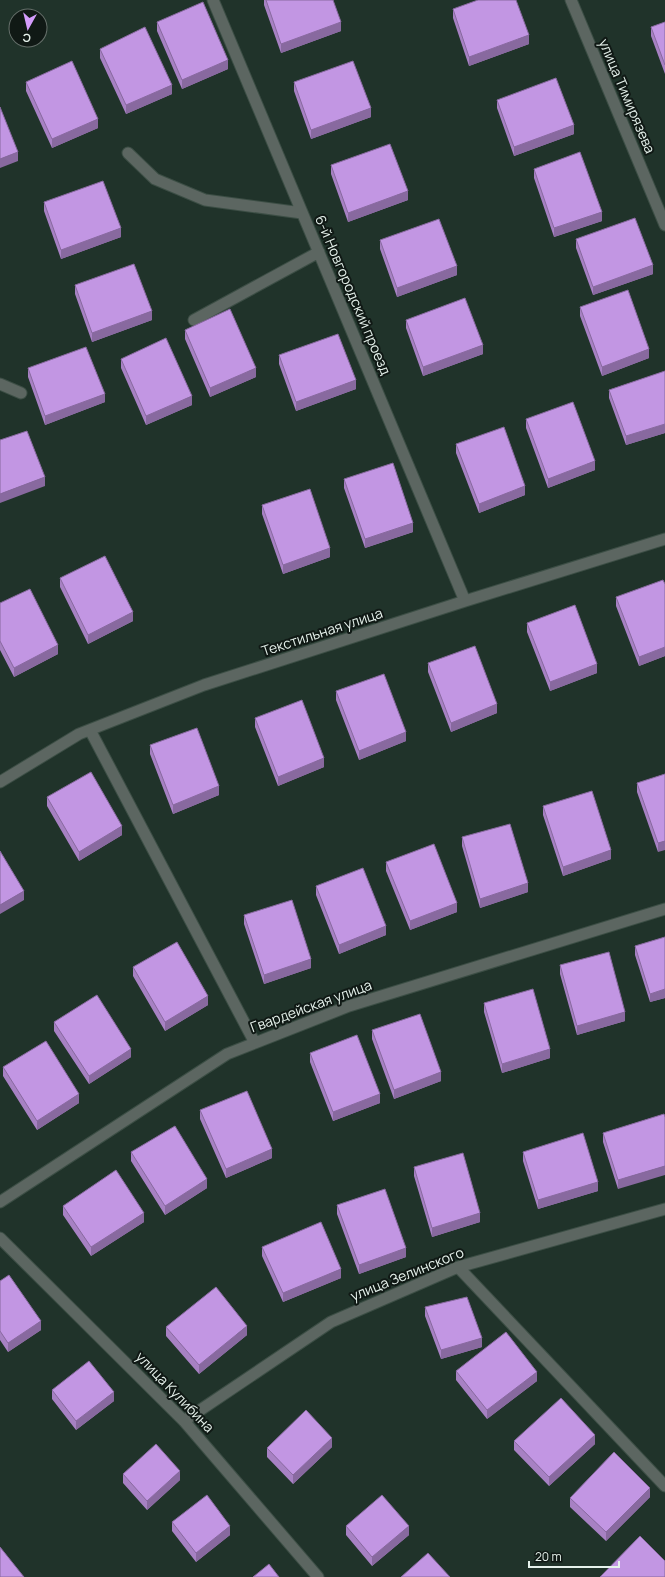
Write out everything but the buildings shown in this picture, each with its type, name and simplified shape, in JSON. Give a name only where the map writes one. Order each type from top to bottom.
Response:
[{"type":"street","name":"6-й Новгородский проезд","points":[[213,0],[465,601]]},
{"type":"street","name":"улица Тимирязева","points":[[570,0],[665,225]]},
{"type":"street","points":[[128,153],[154,179],[205,200],[302,213]]},
{"type":"street","points":[[194,320],[319,252]]},
{"type":"street","points":[[0,384],[21,393]]},
{"type":"street","name":"Текстильная улица","points":[[0,782],[79,734],[204,685],[465,601],[665,539]]},
{"type":"street","points":[[90,730],[255,1043]]},
{"type":"street","name":"Гвардейская улица","points":[[0,1202],[227,1054],[349,1006],[665,908]]},
{"type":"street","name":"улица Зелинского","points":[[184,1421],[331,1322],[458,1267],[665,1209]]},
{"type":"street","name":"улица Кулибина","points":[[0,1238],[184,1421],[318,1577]]},
{"type":"street","points":[[458,1267],[665,1486]]}]
